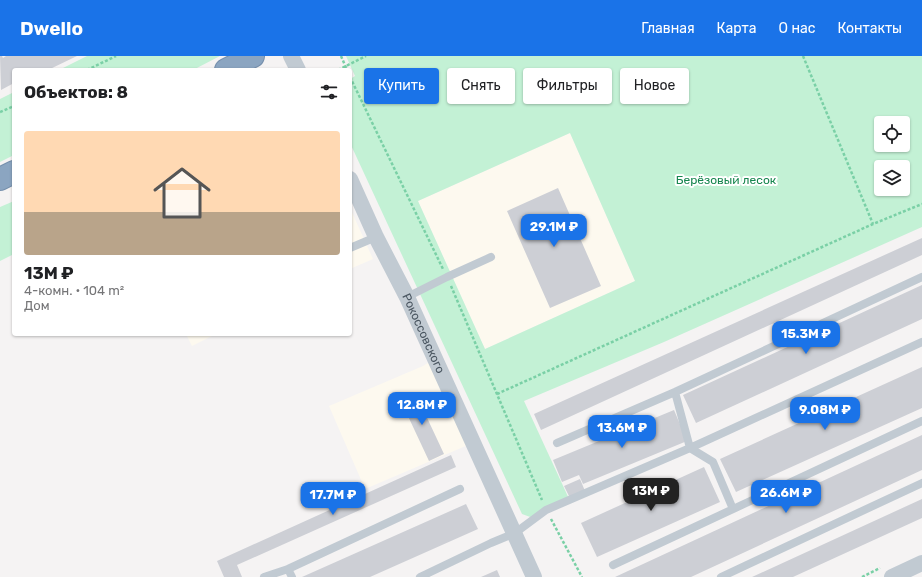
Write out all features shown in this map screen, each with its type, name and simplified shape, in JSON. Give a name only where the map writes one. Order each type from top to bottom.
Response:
[{"type":"highway","points":[[230,68],[253,56]]},
{"type":"highway","points":[[0,179],[12,173]]},
{"type":"street","points":[[291,56],[297,68]]},
{"type":"street","name":"Рокоссовского","points":[[352,183],[376,237],[407,298],[534,577]]},
{"type":"street","points":[[892,577],[922,563]]},
{"type":"lane","points":[[352,247],[376,237]]},
{"type":"lane","points":[[407,298],[447,277],[491,257]]},
{"type":"lane","points":[[557,443],[675,392],[922,277]]},
{"type":"lane","points":[[420,577],[515,533],[546,510],[690,448],[922,342]]},
{"type":"lane","points":[[675,392],[690,448],[713,462],[733,509]]},
{"type":"lane","points":[[613,565],[922,421]]},
{"type":"lane","points":[[721,577],[922,483]]},
{"type":"lane","points":[[264,577],[288,569],[460,489]]},
{"type":"lane","points":[[288,569],[292,577]]},
{"type":"path","points":[[91,68],[116,56]]},
{"type":"path","points":[[340,56],[346,68],[366,56]]},
{"type":"path","points":[[803,56],[874,224]]},
{"type":"path","points":[[352,81],[447,277],[546,510],[582,577]]},
{"type":"path","points":[[0,112],[12,107]]},
{"type":"path","points":[[497,394],[874,224],[922,204]]},
{"type":"shaded area","points":[[570,133],[635,281],[485,349],[418,201]]},
{"type":"shaded area","points":[[352,212],[373,259],[352,268]]},
{"type":"shaded area","points":[[187,336],[212,336],[192,346]]},
{"type":"shaded area","points":[[431,361],[468,445],[365,489],[329,406],[423,366]]},
{"type":"green space","points":[[87,56],[220,56],[197,68],[63,68]]},
{"type":"green space","name":"Берёзовый лесок","points":[[346,56],[922,56],[922,227],[664,342],[524,401],[570,501],[533,518],[522,514],[352,147],[352,78],[355,76]],"holes":[[[570,133],[635,281],[485,349],[418,201]]]},
{"type":"green space","points":[[12,93],[12,156],[0,162],[0,99]]},
{"type":"green space","points":[[12,202],[12,255],[0,261],[0,207]]},
{"type":"building","points":[[0,56],[3,58],[6,56],[77,56],[52,68],[12,68],[12,84],[1,90]]},
{"type":"building","points":[[558,188],[601,286],[550,308],[507,211]]},
{"type":"building","points":[[922,238],[922,255],[541,430],[534,414]]},
{"type":"building","points":[[922,285],[922,319],[696,423],[683,395]]},
{"type":"building","points":[[922,367],[922,408],[736,492],[720,459]]},
{"type":"building","points":[[415,392],[444,454],[429,461],[400,399]]},
{"type":"building","points":[[674,410],[687,441],[583,484],[579,475],[562,482],[553,460]]},
{"type":"building","points":[[922,435],[922,470],[691,577],[615,577]]},
{"type":"building","points":[[451,455],[456,467],[237,565],[242,577],[224,577],[217,561]]},
{"type":"building","points":[[704,467],[720,502],[597,557],[581,523]]},
{"type":"building","points":[[580,479],[585,491],[570,498],[564,486]]},
{"type":"building","points":[[922,499],[922,518],[793,577],[752,577]]},
{"type":"building","points":[[466,504],[478,529],[370,577],[302,577]]},
{"type":"building","points":[[497,570],[500,577],[481,577]]}]
